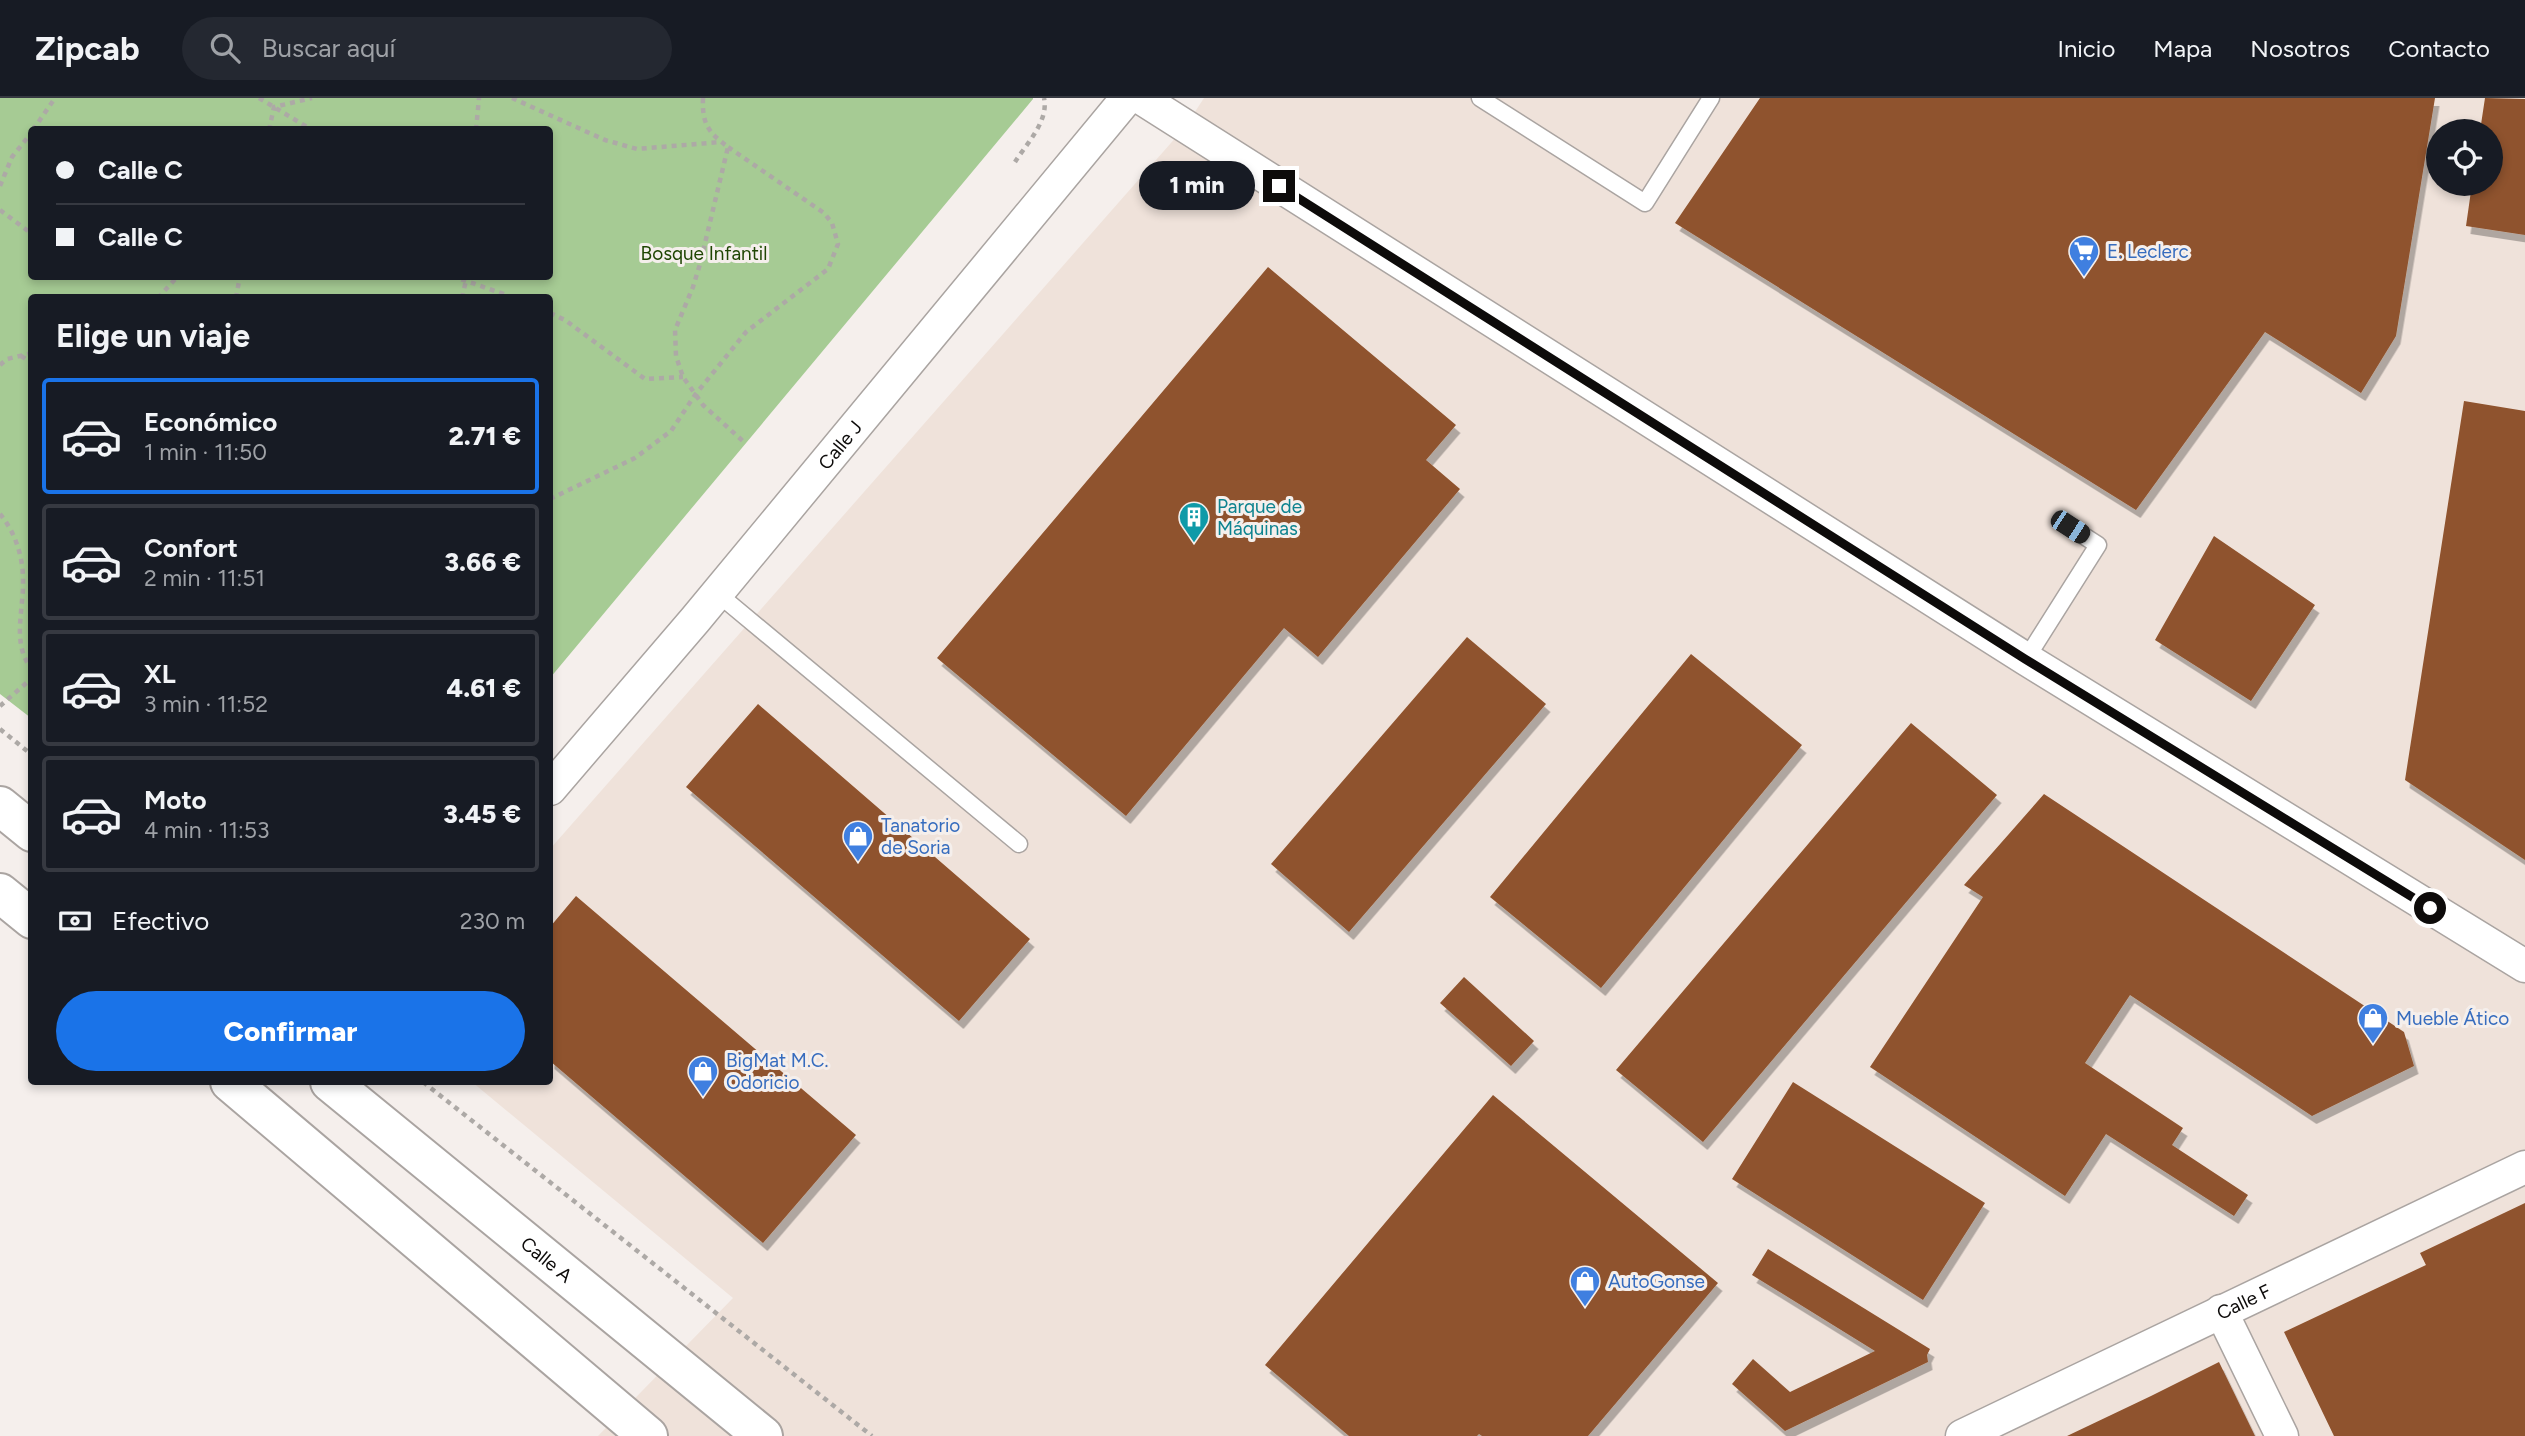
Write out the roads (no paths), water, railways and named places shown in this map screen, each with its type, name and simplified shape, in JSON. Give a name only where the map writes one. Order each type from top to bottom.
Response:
[{"type":"street","name":"Calle J","points":[[553,785],[717,593],[1127,98]]},
{"type":"street","points":[[1141,98],[2025,659],[2525,966]]},
{"type":"street","points":[[0,806],[28,829]]},
{"type":"street","points":[[0,893],[28,916]]},
{"type":"street","points":[[234,1085],[648,1436]]},
{"type":"street","name":"Calle A","points":[[334,1085],[763,1436]]},
{"type":"street","name":"Calle F","points":[[1962,1436],[2525,1167]]},
{"type":"street","points":[[2221,1311],[2282,1436]]},
{"type":"lane","points":[[1480,98],[1645,203],[1711,98]]},
{"type":"lane","points":[[2025,659],[2098,545],[2070,527]]},
{"type":"lane","points":[[717,593],[1019,844]]},
{"type":"place","name":"E. Leclerc","points":[[2084,278]]},
{"type":"place","name":"Parque de Máquinas","points":[[1194,544]]},
{"type":"place","name":"Tanatorio de Soria","points":[[858,863]]},
{"type":"place","name":"Mueble Ático","points":[[2373,1045]]},
{"type":"place","name":"BigMat M.C. Odoricio","points":[[703,1098]]},
{"type":"place","name":"AutoGonse","points":[[1585,1308]]},
{"type":"park label","name":"Bosque Infantil","points":[[704,253]]}]
